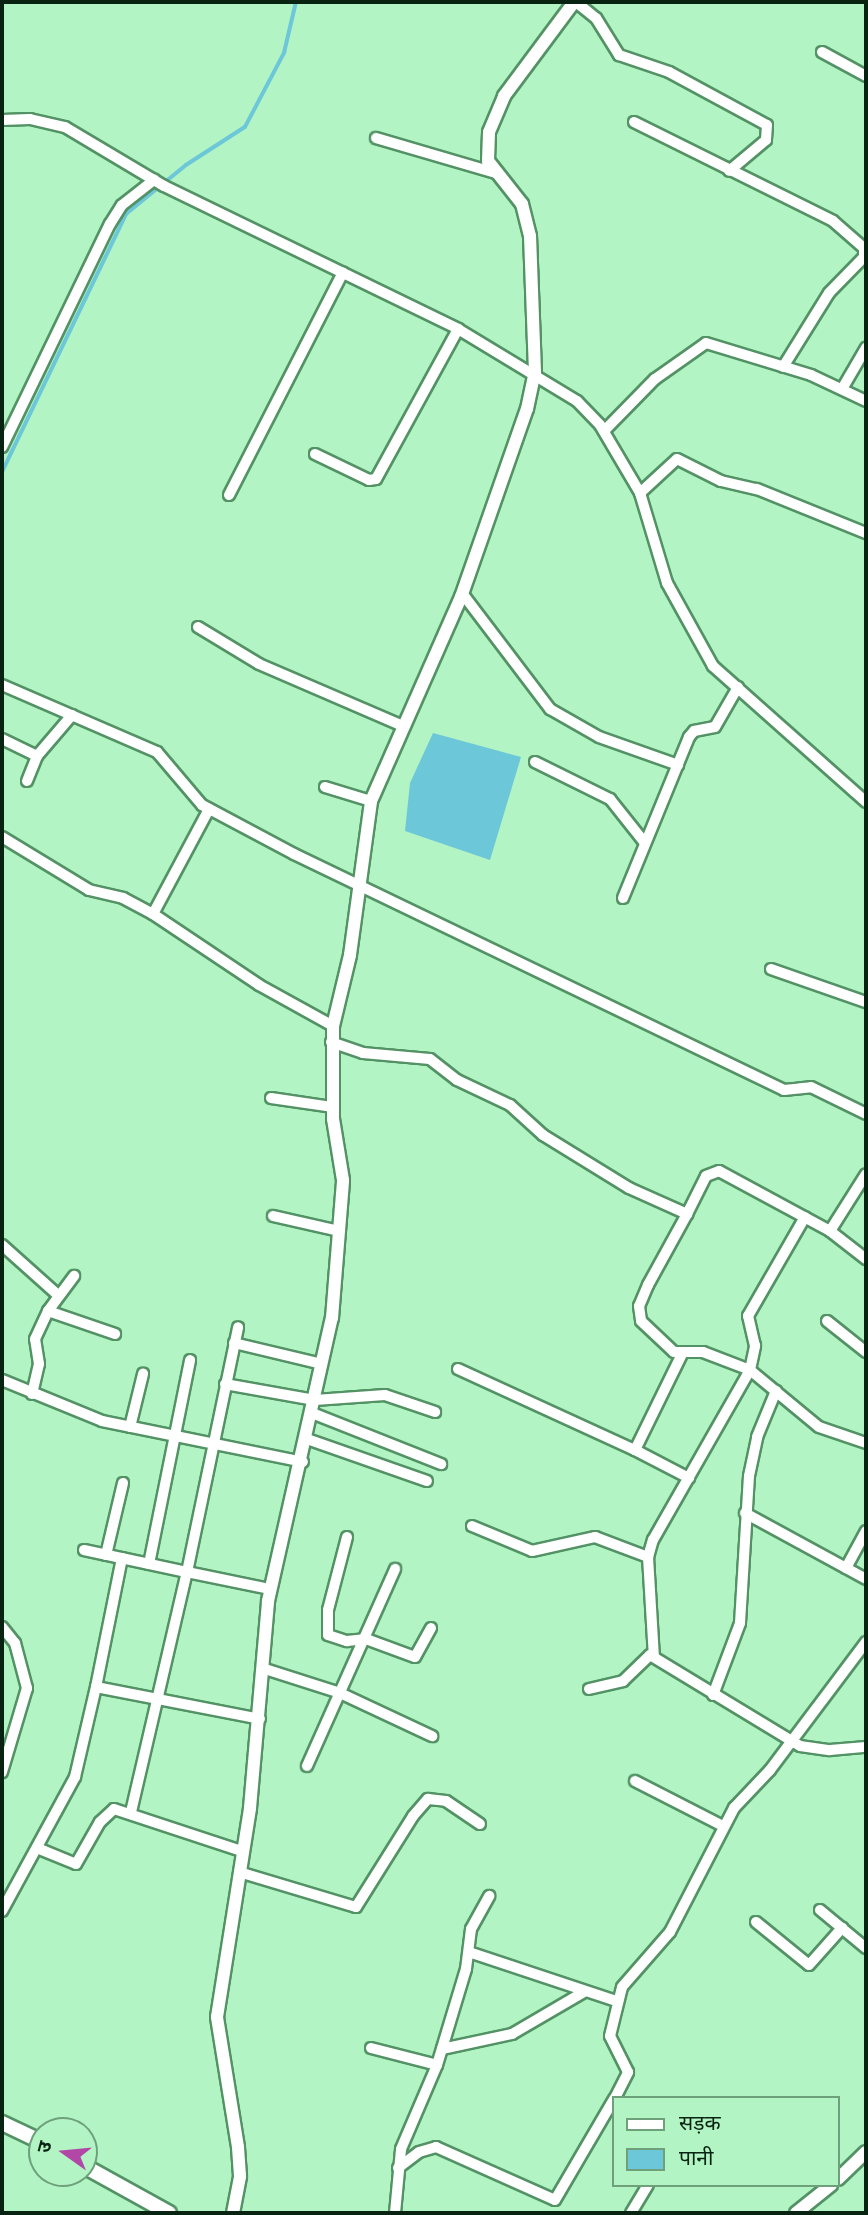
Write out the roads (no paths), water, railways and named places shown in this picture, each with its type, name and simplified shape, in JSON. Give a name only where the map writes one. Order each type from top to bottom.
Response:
[{"type":"main road","points":[[2,2123],[28,2135]]},
{"type":"main road","points":[[98,2173],[169,2213]]},
{"type":"street","points":[[233,2213],[240,2176],[238,2147],[217,2017],[260,1719],[270,1589],[303,1462],[314,1407],[339,1231],[343,1180],[333,1107],[333,1026],[361,886],[371,800],[462,593],[527,410],[535,372],[530,236],[522,204],[488,162],[487,146],[504,96],[575,2],[596,18],[620,55],[669,72],[767,125],[766,139],[729,171]]},
{"type":"street","points":[[822,52],[866,76]]},
{"type":"street","points":[[2,120],[30,119],[65,127],[159,183],[458,329],[535,372],[577,401],[604,431],[640,493],[667,583],[713,666],[866,802]]},
{"type":"street","points":[[634,122],[833,221],[864,248],[864,257],[829,293],[783,367]]},
{"type":"street","points":[[376,138],[496,173]]},
{"type":"street","points":[[2,447],[110,224],[122,205],[159,183]]},
{"type":"street","points":[[229,495],[343,272]]},
{"type":"street","points":[[315,453],[369,480],[376,479],[458,329]]},
{"type":"street","points":[[604,431],[641,391],[706,344],[783,367],[866,401]]},
{"type":"street","points":[[842,389],[866,348]]},
{"type":"street","points":[[640,493],[677,459],[721,481],[757,489],[866,533]]},
{"type":"street","points":[[462,593],[550,709],[599,737],[678,765]]},
{"type":"street","points":[[198,627],[259,664],[403,726]]},
{"type":"street","points":[[2,685],[157,752],[209,809],[361,886],[771,1084],[794,1091],[811,1087],[866,1114]]},
{"type":"street","points":[[623,898],[694,731],[715,727],[746,693]]},
{"type":"street","points":[[27,781],[37,756],[72,715]]},
{"type":"street","points":[[2,739],[37,756]]},
{"type":"street","points":[[535,762],[610,799],[645,843]]},
{"type":"street","points":[[325,787],[371,800]]},
{"type":"street","points":[[153,914],[209,809]]},
{"type":"street","points":[[2,837],[89,890],[122,898],[153,914],[247,978],[333,1026]]},
{"type":"street","points":[[771,969],[866,1002]]},
{"type":"street","points":[[331,1042],[373,1055],[430,1059],[457,1080],[510,1105],[543,1135],[629,1188],[687,1214]]},
{"type":"street","points":[[271,1098],[333,1107]]},
{"type":"street","points":[[866,1259],[830,1231],[719,1171],[706,1176],[639,1306],[645,1327],[659,1343],[682,1354],[703,1352],[750,1370],[819,1427],[866,1443]]},
{"type":"street","points":[[830,1231],[866,1174]]},
{"type":"street","points":[[273,1216],[339,1231]]},
{"type":"street","points":[[654,1657],[648,1558],[689,1478],[750,1370],[755,1346],[748,1316],[805,1217]]},
{"type":"street","points":[[2,1245],[58,1295]]},
{"type":"street","points":[[32,1394],[39,1364],[36,1339],[48,1311],[74,1276]]},
{"type":"street","points":[[48,1311],[115,1334]]},
{"type":"street","points":[[827,1321],[866,1352]]},
{"type":"street","points":[[131,1812],[159,1700],[238,1327]]},
{"type":"street","points":[[234,1343],[322,1364]]},
{"type":"street","points":[[635,1450],[682,1354]]},
{"type":"street","points":[[149,1564],[190,1360]]},
{"type":"street","points":[[458,1369],[635,1450],[689,1478]]},
{"type":"street","points":[[130,1427],[143,1374]]},
{"type":"street","points":[[2,1380],[32,1394],[130,1427],[212,1446],[303,1462]]},
{"type":"street","points":[[225,1384],[314,1407],[440,1464]]},
{"type":"street","points":[[713,1696],[740,1623],[745,1513],[757,1437],[776,1391]]},
{"type":"street","points":[[314,1407],[385,1395],[435,1412]]},
{"type":"street","points":[[307,1439],[427,1481]]},
{"type":"street","points":[[106,1555],[123,1483]]},
{"type":"street","points":[[745,1513],[866,1579]]},
{"type":"street","points":[[472,1526],[532,1551],[595,1537],[648,1558]]},
{"type":"street","points":[[846,1568],[866,1531]]},
{"type":"street","points":[[347,1537],[325,1630],[346,1641],[366,1639],[415,1657],[431,1628]]},
{"type":"street","points":[[84,1550],[270,1589]]},
{"type":"street","points":[[2,1911],[75,1777],[122,1558]]},
{"type":"street","points":[[307,1766],[395,1569]]},
{"type":"street","points":[[2,1627],[15,1643],[27,1688],[2,1772]]},
{"type":"street","points":[[616,2096],[628,2072],[610,2036],[616,2001],[670,1932],[723,1826],[866,1642]]},
{"type":"street","points":[[589,1689],[623,1681],[644,1656],[654,1657],[713,1696],[791,1741],[830,1750],[866,1747]]},
{"type":"street","points":[[265,1669],[340,1693],[432,1736]]},
{"type":"street","points":[[96,1687],[260,1719]]},
{"type":"street","points":[[635,1781],[723,1826]]},
{"type":"street","points":[[239,1872],[356,1906],[412,1816],[428,1799],[446,1801],[480,1824]]},
{"type":"street","points":[[37,1848],[76,1864],[108,1812],[131,1812],[242,1851]]},
{"type":"street","points":[[395,2213],[398,2168],[405,2135],[437,2065],[469,1952],[471,1928],[489,1896]]},
{"type":"street","points":[[820,1910],[865,1942]]},
{"type":"street","points":[[756,1922],[809,1965],[842,1928]]},
{"type":"street","points":[[469,1952],[616,2001]]},
{"type":"street","points":[[442,2049],[512,2034],[584,1992]]},
{"type":"street","points":[[371,2048],[437,2065]]},
{"type":"street","points":[[398,2168],[419,2152],[436,2147],[555,2200],[612,2103]]},
{"type":"street","points":[[840,2177],[866,2152]]},
{"type":"street","points":[[631,2213],[647,2187]]},
{"type":"street","points":[[796,2213],[828,2187]]},
{"type":"water","points":[[433,733],[521,757],[490,860],[405,831],[410,783]]},
{"type":"waterway","points":[[2,472],[126,214],[186,165],[245,127],[284,53],[296,2]]}]
